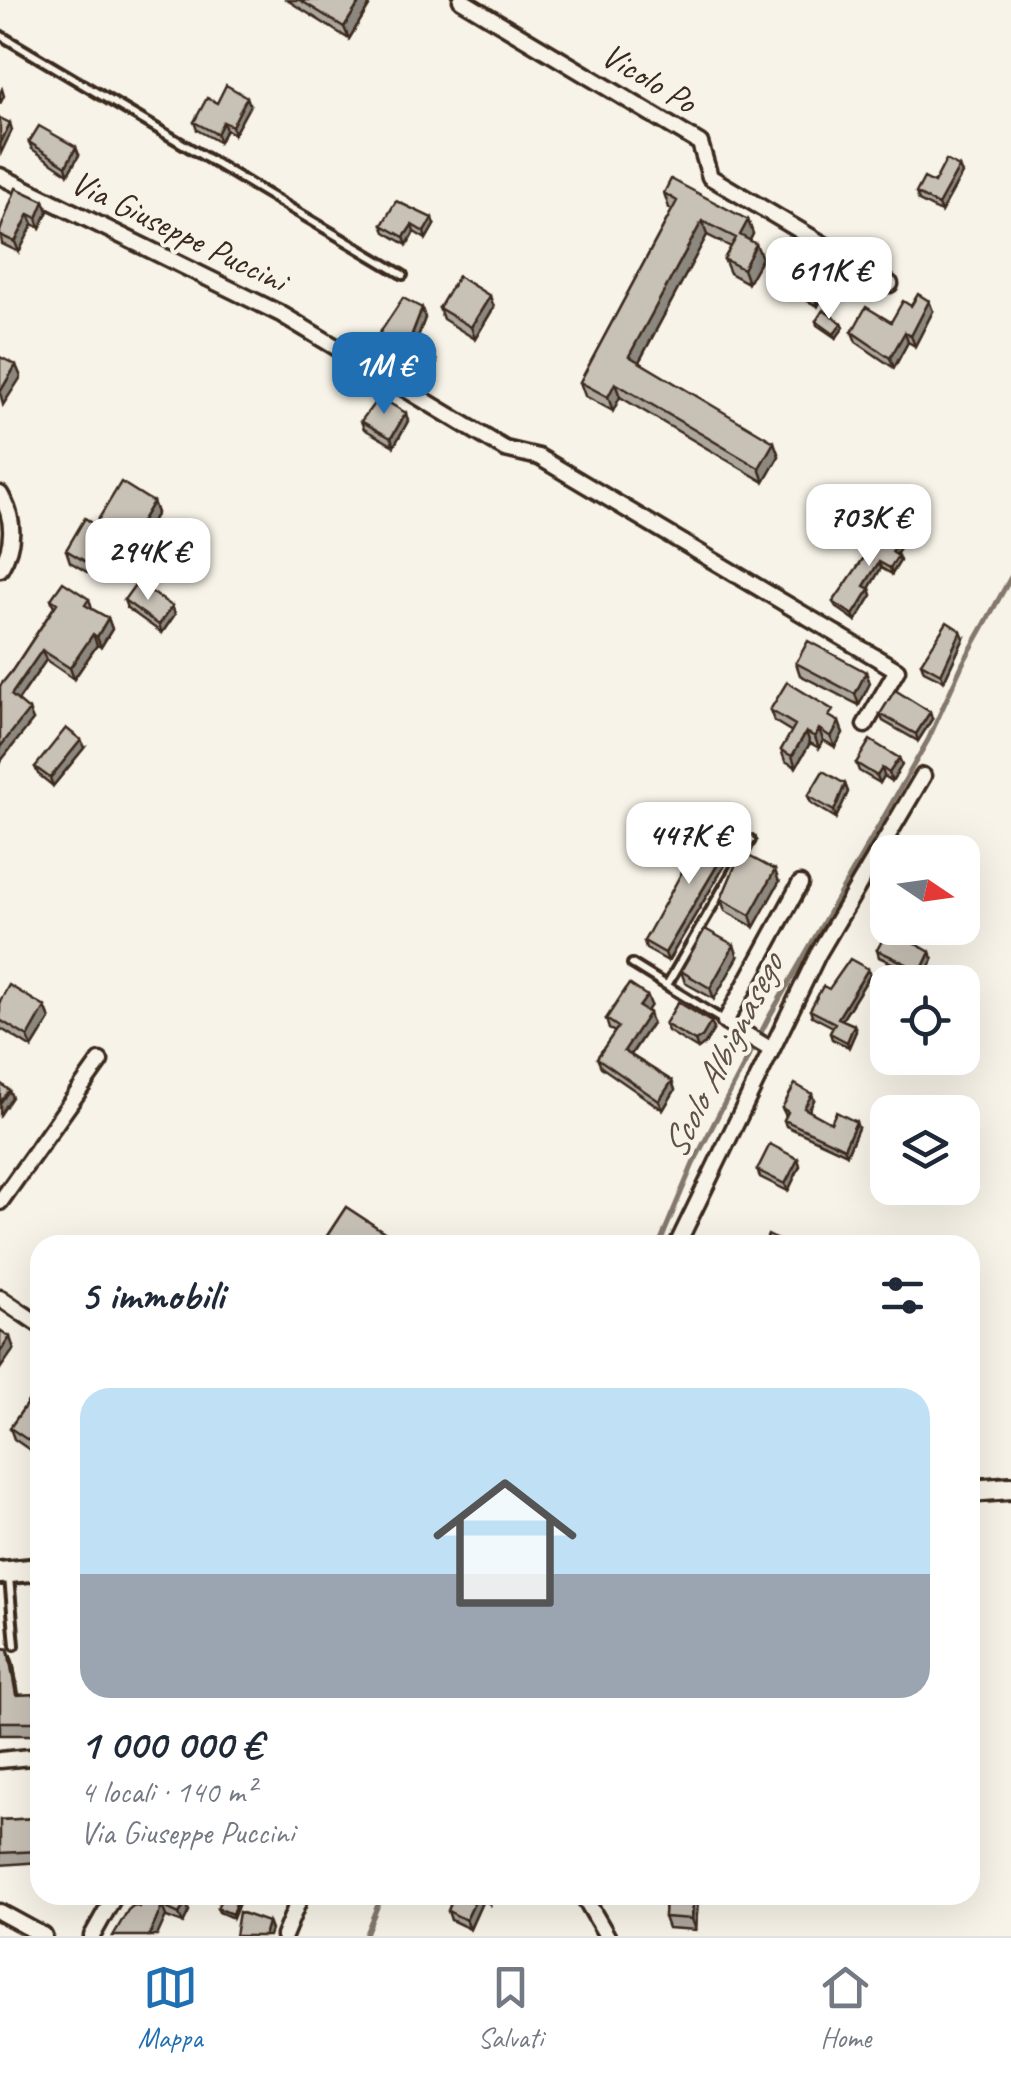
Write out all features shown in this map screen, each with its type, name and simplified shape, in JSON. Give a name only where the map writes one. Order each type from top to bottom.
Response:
[{"type":"main road","points":[[980,1490],[1011,1488]]},
{"type":"main road","points":[[4,1572],[30,1570]]},
{"type":"street","name":"Vicolo Po","points":[[461,0],[700,143],[710,177],[890,284]]},
{"type":"street","name":"Via Giuseppe Puccini","points":[[0,176],[281,314],[506,449],[540,457],[897,670],[865,725]]},
{"type":"street","points":[[0,494],[9,513],[12,537],[0,569]]},
{"type":"street","points":[[681,1235],[761,1044],[923,776]]},
{"type":"street","points":[[761,1044],[725,1022],[800,884]]},
{"type":"street","points":[[0,1202],[100,1061]]},
{"type":"street","points":[[0,1298],[30,1318]]},
{"type":"street","points":[[0,1760],[30,1757]]},
{"type":"street","points":[[92,1936],[109,1905]]},
{"type":"street","points":[[284,1936],[297,1905]]},
{"type":"street","points":[[589,1905],[607,1936]]},
{"type":"street","points":[[0,1912],[44,1936]]},
{"type":"lane","points":[[0,34],[403,275]]},
{"type":"lane","points":[[667,985],[751,840]]},
{"type":"lane","points":[[632,964],[725,1022]]},
{"type":"lane","points":[[4,1572],[15,1645]]},
{"type":"building","points":[[300,0],[361,0],[344,27]]},
{"type":"building","points":[[226,85],[247,97],[232,126],[223,122],[217,134],[194,122],[207,98],[217,103]]},
{"type":"building","points":[[0,118],[10,123],[0,144]]},
{"type":"building","points":[[39,126],[76,147],[66,166],[29,142]]},
{"type":"building","points":[[946,160],[959,167],[938,205],[916,193],[924,178],[934,183]]},
{"type":"building","points":[[671,179],[748,220],[740,235],[756,244],[743,269],[724,259],[736,238],[702,221],[629,356],[774,442],[759,468],[615,383],[608,397],[580,382],[677,201],[664,193]]},
{"type":"building","points":[[16,188],[44,201],[37,218],[29,214],[15,242],[0,235],[0,231]]},
{"type":"building","points":[[396,201],[432,218],[424,232],[412,225],[404,237],[382,225]]},
{"type":"building","points":[[812,256],[832,266],[815,299],[792,288],[793,280]]},
{"type":"building","points":[[458,276],[490,296],[471,327],[439,308]]},
{"type":"building","points":[[918,294],[929,301],[911,336],[905,332],[890,358],[852,332],[866,307],[891,322],[903,301],[911,306]]},
{"type":"building","points":[[403,298],[422,308],[413,341],[434,353],[423,371],[404,360],[407,354],[377,337]]},
{"type":"building","points":[[823,310],[842,323],[834,334],[816,321]]},
{"type":"building","points":[[0,357],[16,365],[0,392]]},
{"type":"building","points":[[379,397],[406,413],[391,438],[361,421]]},
{"type":"building","points":[[121,482],[153,502],[134,533],[124,527],[98,569],[66,550],[85,518],[95,525]]},
{"type":"building","points":[[888,523],[904,533],[892,552],[898,556],[890,568],[879,562],[864,586],[870,589],[853,615],[833,602]]},
{"type":"building","points":[[63,582],[89,599],[85,605],[108,618],[70,668],[42,650],[11,695],[29,710],[0,747],[0,686],[57,603],[51,599]]},
{"type":"building","points":[[137,582],[172,606],[159,625],[124,600]]},
{"type":"building","points":[[947,622],[961,631],[941,674],[921,663]]},
{"type":"building","points":[[808,641],[866,672],[855,694],[796,663]]},
{"type":"building","points":[[787,682],[833,710],[829,716],[839,722],[831,737],[819,729],[815,737],[806,732],[792,756],[781,750],[795,725],[770,710]]},
{"type":"building","points":[[895,690],[930,712],[916,734],[880,714]]},
{"type":"building","points":[[66,728],[81,740],[50,778],[35,767]]},
{"type":"building","points":[[870,740],[899,758],[889,773],[882,768],[877,776],[856,763]]},
{"type":"building","points":[[823,771],[845,784],[834,811],[808,796]]},
{"type":"building","points":[[709,823],[734,837],[665,953],[644,941]]},
{"type":"building","points":[[741,852],[775,870],[750,915],[721,899]]},
{"type":"building","points":[[705,929],[734,945],[710,988],[681,971]]},
{"type":"building","points":[[880,945],[918,945],[930,952],[924,965],[908,965],[877,950]]},
{"type":"building","points":[[850,959],[868,969],[838,1018],[854,1025],[847,1042],[830,1033],[835,1023],[810,1010],[823,986],[829,989]]},
{"type":"building","points":[[629,984],[647,996],[639,1007],[649,1013],[624,1051],[672,1081],[659,1101],[597,1058],[618,1027],[606,1019]]},
{"type":"building","points":[[9,985],[45,1007],[28,1037],[0,1020],[0,1001]]},
{"type":"building","points":[[678,1002],[711,1022],[695,1041],[665,1024]]},
{"type":"building","points":[[0,1083],[9,1090],[0,1103]]},
{"type":"building","points":[[795,1084],[812,1094],[804,1108],[831,1123],[836,1112],[856,1122],[844,1148],[784,1120],[788,1112],[782,1108]]},
{"type":"building","points":[[770,1144],[798,1159],[785,1184],[757,1170]]},
{"type":"building","points":[[346,1207],[389,1235],[328,1235]]},
{"type":"building","points":[[0,1330],[10,1337],[0,1352]]},
{"type":"building","points":[[30,1399],[30,1441],[10,1428]]},
{"type":"building","points":[[0,1648],[8,1649],[16,1695],[30,1694],[30,1722],[0,1722]]},
{"type":"building","points":[[30,1818],[30,1852],[0,1853],[0,1820]]},
{"type":"building","points":[[134,1905],[184,1905],[179,1914],[162,1906],[149,1936],[113,1936],[128,1910]]},
{"type":"building","points":[[218,1905],[235,1905],[232,1914],[217,1908]]},
{"type":"building","points":[[450,1905],[473,1905],[466,1920],[448,1911]]},
{"type":"building","points":[[665,1905],[693,1905],[692,1919],[664,1917]]},
{"type":"building","points":[[239,1912],[268,1922],[264,1936],[235,1936]]},
{"type":"waterway","name":"Scolo Albignasego","points":[[663,1235],[693,1164],[768,1019],[928,740],[963,663],[1011,577]]},
{"type":"waterway","name":"Scolo Albignasego","points":[[365,1936],[378,1905]]}]
